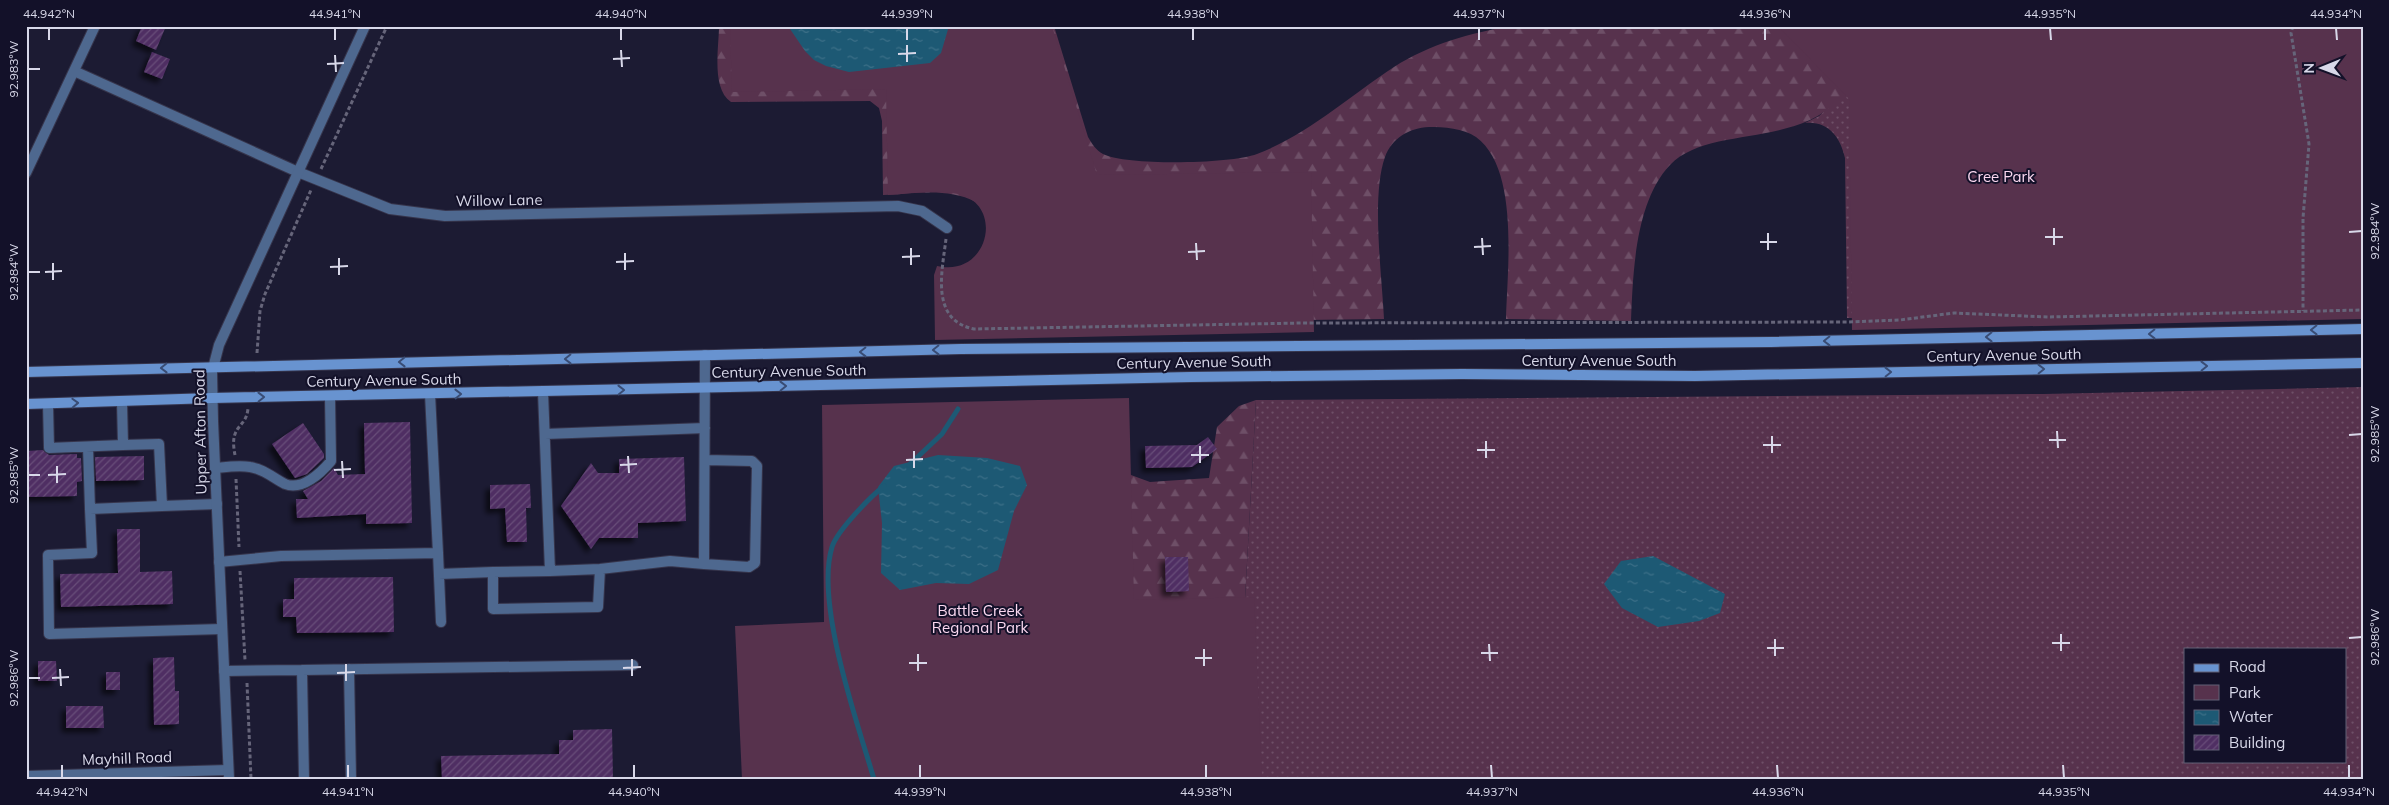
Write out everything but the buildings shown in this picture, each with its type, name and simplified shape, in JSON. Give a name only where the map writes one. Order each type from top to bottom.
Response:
[{"type":"main road","name":"Century Avenue South","points":[[26,372],[1221,346],[1771,342],[2363,329]]},
{"type":"main road","name":"Century Avenue South","points":[[26,404],[212,398],[330,397],[1191,377],[1452,374],[1695,376],[2363,363]]},
{"type":"street","points":[[26,173],[95,26]]},
{"type":"street","name":"Upper Afton Road","points":[[229,774],[212,398],[213,367],[219,345],[365,26]]},
{"type":"street","name":"Willow Lane","points":[[74,71],[298,172],[390,209],[437,215],[898,206],[922,211],[947,228]]},
{"type":"street","points":[[704,564],[705,356]]},
{"type":"street","points":[[543,392],[550,571]]},
{"type":"street","points":[[430,394],[441,622]]},
{"type":"street","points":[[215,468],[250,467],[262,470],[293,486],[303,484],[325,468],[331,461],[330,397]]},
{"type":"street","points":[[122,402],[123,445]]},
{"type":"street","points":[[48,404],[49,448],[160,444],[162,506]]},
{"type":"street","points":[[545,434],[705,428]]},
{"type":"street","points":[[88,447],[92,553],[48,555],[49,634],[222,629]]},
{"type":"street","points":[[439,574],[600,569],[670,561],[749,567],[755,563],[757,466],[752,461],[705,460]]},
{"type":"street","points":[[90,509],[217,504]]},
{"type":"street","points":[[219,562],[281,556],[438,553]]},
{"type":"street","points":[[493,572],[494,609],[594,608],[599,605],[600,569]]},
{"type":"street","points":[[224,671],[632,665]]},
{"type":"street","points":[[349,669],[351,779]]},
{"type":"street","points":[[302,670],[304,779]]},
{"type":"street","name":"Mayhill Road","points":[[26,776],[229,774]]},
{"type":"path","points":[[2292,26],[2291,32],[2309,144],[2303,218],[2303,311]]},
{"type":"path","points":[[947,228],[942,280],[943,304],[947,313],[954,320],[974,329],[1330,323],[1686,324],[1847,322],[1900,320],[1954,313],[2048,317],[2363,310]]},
{"type":"path","points":[[245,655],[234,438],[238,428],[247,420]]},
{"type":"path","points":[[247,688],[251,779]]},
{"type":"green space","points":[[719,26],[788,26],[900,67],[976,202],[954,194],[930,192],[883,195],[882,121],[879,108],[870,101],[731,102],[725,96],[718,78]]},
{"type":"green space","points":[[730,26],[1052,26],[1097,175],[1311,172],[1314,332],[935,340],[934,275],[937,266],[955,267],[969,261],[979,251],[985,238],[986,224],[982,211],[973,200],[958,194],[932,192],[888,195],[886,89],[732,92]]},
{"type":"green space","points":[[1029,26],[1054,26],[1088,137],[1098,151],[1115,158],[1134,160],[1203,162],[1244,157],[1257,154],[1275,146],[1311,126],[1408,59],[1451,40],[1496,29],[1511,26],[1856,26],[1849,87],[1837,101],[1819,115],[1798,125],[1706,145],[1686,153],[1670,165],[1658,180],[1649,198],[1638,239],[1631,321],[1506,319],[1509,249],[1508,222],[1505,196],[1499,172],[1490,152],[1476,137],[1459,130],[1429,127],[1415,129],[1397,139],[1388,150],[1381,173],[1378,214],[1384,319],[1304,320],[1118,224]]},
{"type":"green space","name":"Cree Park","points":[[1778,26],[2363,26],[2363,319],[1852,330],[1849,99]]},
{"type":"green space","points":[[1849,88],[1876,318],[1847,318],[1845,158],[1840,143],[1832,132],[1821,125],[1805,123],[1819,116]]},
{"type":"green space","points":[[2363,387],[2363,779],[936,779],[1244,617],[1256,400],[2044,394]]},
{"type":"green space","name":"Battle Creek Regional Park","points":[[1129,398],[1134,600],[1254,597],[1262,779],[742,779],[735,626],[824,622],[822,405]]},
{"type":"green space","points":[[1256,400],[1244,617],[852,634],[1112,468],[1150,482],[1209,478],[1217,427],[1239,406]]},
{"type":"water","points":[[788,26],[949,26],[941,53],[930,63],[849,72],[826,66],[814,60],[805,51]]},
{"type":"water","points":[[938,455],[987,458],[1020,466],[1027,485],[1014,511],[998,570],[969,584],[936,583],[900,590],[881,573],[882,523],[878,487],[894,466]]},
{"type":"water","points":[[1653,556],[1725,594],[1720,613],[1699,621],[1658,627],[1622,608],[1604,584],[1621,561]]},
{"type":"waterway","points":[[909,465],[942,434],[958,409]]},
{"type":"waterway","points":[[874,779],[840,663],[833,630],[828,571],[832,547],[840,532],[884,486]]}]
